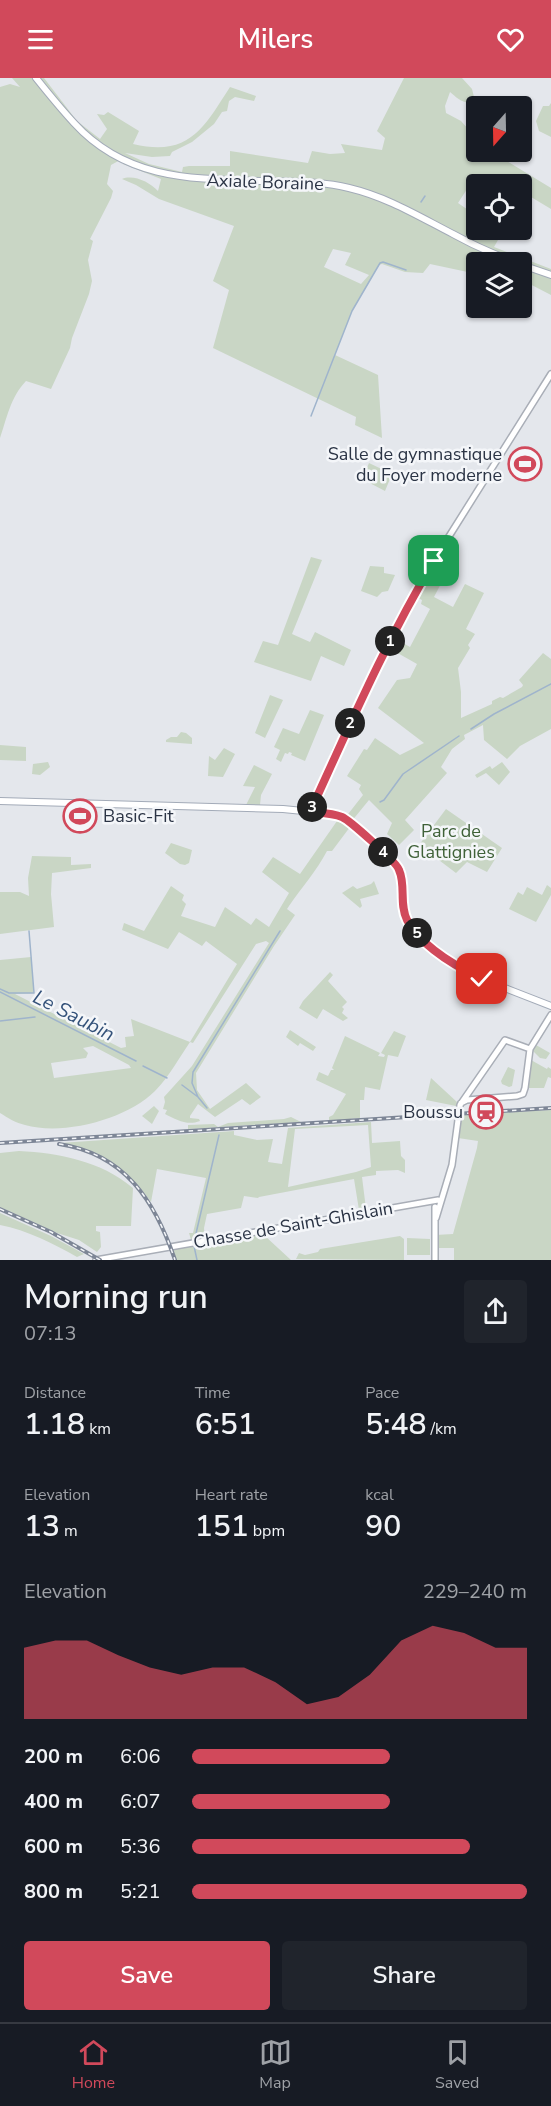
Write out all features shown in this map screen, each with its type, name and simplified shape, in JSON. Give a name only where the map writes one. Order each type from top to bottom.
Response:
[{"type":"main road","name":"Axiale Boraine","points":[[36,78],[83,132],[111,153],[136,166],[189,179],[315,182],[361,190],[401,206],[490,252]]},
{"type":"main road","points":[[532,268],[551,275]]},
{"type":"main road","points":[[0,801],[276,810],[310,813],[347,821],[399,869],[406,919],[435,951],[482,979],[551,1005]]},
{"type":"street","points":[[310,813],[343,737],[429,569],[551,375]]},
{"type":"street","points":[[460,1105],[467,1100],[519,1096],[525,1088],[530,1048],[549,1023],[551,1015]]},
{"type":"street","points":[[435,1260],[436,1204],[446,1187],[452,1165],[460,1105],[505,1040],[530,1048]]},
{"type":"street","name":"Chasse de Saint-Ghislain","points":[[96,1260],[420,1204],[436,1204]]},
{"type":"green space","points":[[12,78],[33,78],[66,119],[39,78],[44,78],[77,121],[100,139],[107,129],[97,114],[104,115],[108,112],[139,131],[133,144],[152,147],[181,143],[192,136],[202,127],[230,87],[256,96],[254,101],[235,97],[229,101],[227,111],[222,112],[214,124],[192,142],[172,152],[170,156],[152,157],[125,153],[149,164],[182,172],[183,167],[189,166],[230,166],[230,151],[308,163],[312,151],[330,154],[345,153],[341,144],[382,150],[385,138],[377,131],[404,78],[462,78],[472,89],[474,96],[466,96],[465,102],[450,92],[445,106],[446,113],[461,121],[466,127],[466,162],[508,162],[528,174],[466,174],[466,191],[458,203],[466,208],[466,240],[498,240],[494,247],[507,252],[466,252],[466,272],[430,264],[423,273],[405,272],[379,265],[352,311],[335,355],[378,375],[382,438],[355,425],[356,417],[213,348],[229,290],[213,281],[234,226],[159,199],[122,179],[141,180],[158,191],[161,179],[123,164],[122,159],[111,165],[107,184],[113,191],[90,239],[93,241],[88,260],[92,281],[70,348],[51,389],[26,381],[16,394],[0,438],[0,87],[10,84],[20,87]],"holes":[[[333,249],[351,253],[345,265],[369,275],[361,284],[324,267]]]},
{"type":"green space","points":[[551,103],[551,137],[539,131],[536,121],[543,106],[549,106]]},
{"type":"green space","points":[[532,176],[551,188],[551,209],[532,198]]},
{"type":"green space","points":[[532,262],[551,269],[551,295],[532,285]]},
{"type":"green space","points":[[369,463],[392,474],[385,491],[362,479]]},
{"type":"green space","points":[[311,557],[322,560],[292,634],[310,642],[315,632],[351,650],[344,666],[321,656],[311,681],[254,662],[263,641],[278,645]]},
{"type":"green space","points":[[370,566],[384,567],[384,573],[395,575],[388,591],[382,592],[377,597],[361,591]]},
{"type":"green space","points":[[436,572],[446,574],[434,597],[453,607],[465,584],[484,593],[466,629],[475,634],[458,668],[461,718],[522,687],[519,680],[543,653],[551,659],[551,729],[520,746],[507,759],[484,740],[483,725],[464,735],[465,739],[452,749],[441,767],[447,773],[405,820],[414,830],[399,845],[387,834],[392,823],[369,800],[351,822],[345,818],[363,795],[359,789],[361,785],[347,776],[364,749],[367,750],[375,738],[400,755],[424,743],[378,708],[397,680],[410,678],[417,664],[387,647],[392,637],[410,647],[430,609],[421,604],[422,600],[414,596],[426,578]]},
{"type":"green space","points":[[270,695],[283,700],[265,738],[255,733]]},
{"type":"green space","points":[[310,710],[324,715],[305,761],[289,752],[285,753],[281,762],[276,759],[280,750],[274,747],[283,728],[299,734]]},
{"type":"green space","points":[[181,732],[192,738],[192,744],[166,742],[171,737],[177,737]]},
{"type":"green space","points":[[0,745],[26,747],[26,761],[0,760]]},
{"type":"green space","points":[[224,748],[235,754],[223,777],[208,776],[209,756],[215,760]]},
{"type":"green space","points":[[48,762],[50,767],[40,775],[32,774],[33,764]]},
{"type":"green space","points":[[502,762],[510,772],[499,785],[486,773],[477,778],[475,775],[490,766],[492,769]]},
{"type":"green space","points":[[254,765],[272,774],[261,795],[260,805],[246,805],[255,787],[243,786]]},
{"type":"green space","name":"Parc de Glattignies","points":[[446,809],[502,848],[487,872],[467,862],[456,873],[419,845]]},
{"type":"green space","points":[[337,821],[343,824],[346,822],[353,827],[350,827],[332,851],[327,851],[287,909],[295,915],[196,1073],[197,1090],[210,1109],[246,1083],[261,1097],[250,1105],[242,1099],[215,1117],[198,1104],[190,1116],[200,1121],[195,1122],[186,1123],[178,1120],[165,1114],[167,1110],[163,1109],[164,1097],[192,1066],[269,943],[266,941],[256,944],[193,1043],[190,1042],[237,964],[206,941],[202,946],[179,932],[168,949],[122,930],[124,923],[144,931],[171,886],[184,895],[182,900],[186,904],[181,916],[215,927],[225,907],[251,925],[256,918],[269,927],[289,893],[262,872],[273,857],[300,874]]},
{"type":"green space","points":[[171,843],[192,850],[189,863],[180,864],[165,853]]},
{"type":"green space","points":[[32,856],[71,857],[71,865],[91,864],[91,868],[52,873],[54,927],[0,934],[0,892],[20,892],[29,896],[28,878]]},
{"type":"green space","points":[[374,881],[379,894],[360,899],[362,906],[360,908],[342,893],[353,886],[357,889]]},
{"type":"green space","points":[[547,885],[551,888],[551,895],[536,922],[509,909],[518,892],[523,895],[527,887],[542,895]]},
{"type":"green space","points":[[31,957],[34,993],[15,994],[121,1048],[126,1047],[125,1037],[134,1036],[131,1019],[190,1042],[165,1080],[143,1101],[128,1110],[94,1123],[58,1128],[25,1125],[0,1113],[0,960]],"holes":[[[93,1046],[131,1068],[54,1078],[51,1063],[86,1058],[88,1053],[83,1048]]]},
{"type":"green space","points":[[330,972],[333,975],[328,981],[347,1002],[342,1007],[344,1009],[342,1013],[348,1018],[343,1021],[323,1009],[317,1019],[299,1008]]},
{"type":"green space","points":[[290,1030],[316,1047],[313,1051],[300,1043],[298,1046],[286,1037]]},
{"type":"green space","points":[[394,1031],[406,1036],[398,1057],[388,1055],[380,1090],[365,1087],[364,1100],[360,1100],[360,1118],[329,1121],[329,1117],[333,1115],[346,1094],[316,1080],[319,1072],[328,1076],[331,1070],[334,1070],[332,1068],[345,1036],[380,1053],[378,1056],[384,1057],[385,1055],[381,1053]]},
{"type":"green space","points":[[536,1045],[550,1053],[546,1059],[540,1058],[532,1050]]},
{"type":"green space","points":[[531,1060],[551,1069],[551,1078],[548,1077],[544,1088],[528,1088]]},
{"type":"green space","points":[[508,1067],[515,1070],[512,1086],[509,1087],[501,1081]]},
{"type":"green space","points":[[431,1078],[457,1102],[456,1106],[426,1100]]},
{"type":"green space","points":[[154,1106],[159,1111],[152,1124],[142,1116]]},
{"type":"green space","points":[[551,1110],[551,1260],[454,1260],[454,1248],[435,1248],[435,1235],[453,1234],[477,1148],[478,1141],[458,1138],[462,1115]]},
{"type":"green space","points":[[291,1117],[301,1122],[188,1129],[188,1125],[214,1124],[218,1127],[228,1123]]},
{"type":"green space","points":[[371,1122],[372,1143],[400,1141],[401,1156],[405,1160],[405,1173],[398,1170],[376,1171],[376,1175],[362,1177],[366,1209],[359,1210],[354,1179],[258,1198],[244,1196],[241,1208],[207,1214],[204,1228],[205,1241],[192,1243],[189,1233],[193,1233],[206,1178],[157,1169],[151,1202],[133,1180],[112,1163],[87,1150],[60,1143],[234,1131],[234,1135],[257,1140],[273,1139],[268,1162],[282,1164],[288,1128]],"holes":[[[368,1125],[371,1167],[356,1172],[288,1187],[295,1129]]]},
{"type":"green space","points":[[19,1151],[79,1160],[121,1179],[133,1188],[131,1226],[96,1226],[96,1231],[100,1232],[101,1247],[97,1252],[79,1240],[57,1233],[0,1207],[0,1153]]},
{"type":"green space","points":[[0,1213],[84,1254],[77,1257],[50,1242],[0,1225]]},
{"type":"green space","points":[[259,1233],[291,1260],[176,1260],[172,1249]]},
{"type":"green space","points":[[400,1236],[404,1239],[404,1260],[296,1259],[299,1253],[305,1255],[318,1252],[320,1249]]},
{"type":"green space","points":[[407,1238],[430,1239],[430,1255],[407,1255]]},
{"type":"waterway","points":[[421,202],[425,196]]},
{"type":"waterway","points":[[311,416],[352,311],[380,263],[406,270]]},
{"type":"waterway","points":[[471,729],[551,684]]},
{"type":"waterway","points":[[380,802],[384,800],[403,774],[459,736]]},
{"type":"waterway","points":[[0,989],[9,993],[34,993],[29,931]]},
{"type":"waterway","points":[[198,1097],[192,1083],[193,1072],[280,931]]},
{"type":"waterway","name":"Le Saubin","points":[[0,992],[136,1061]]},
{"type":"waterway","points":[[0,1021],[35,1017]]},
{"type":"waterway","points":[[143,1066],[167,1078]]},
{"type":"waterway","points":[[182,1085],[198,1097],[207,1108]]},
{"type":"waterway","points":[[194,1242],[219,1135]]},
{"type":"waterway","points":[[194,1246],[197,1260]]},
{"type":"railway","points":[[0,1143],[551,1108]]},
{"type":"railway","points":[[59,1144],[82,1149],[102,1158],[134,1184],[158,1218],[175,1260]]},
{"type":"railway","points":[[0,1209],[51,1232],[100,1260]]},
{"type":"place","name":"Salle de gymnastique du Foyer moderne","points":[[525,464]]},
{"type":"place","name":"Basic-Fit","points":[[80,816]]},
{"type":"place","name":"Boussu","points":[[486,1112]]},
{"type":"route","points":[[434,561],[370,681],[336,750],[310,812],[333,814],[345,818],[375,844],[399,869],[403,907],[406,919],[413,929],[439,954],[482,979]]}]
